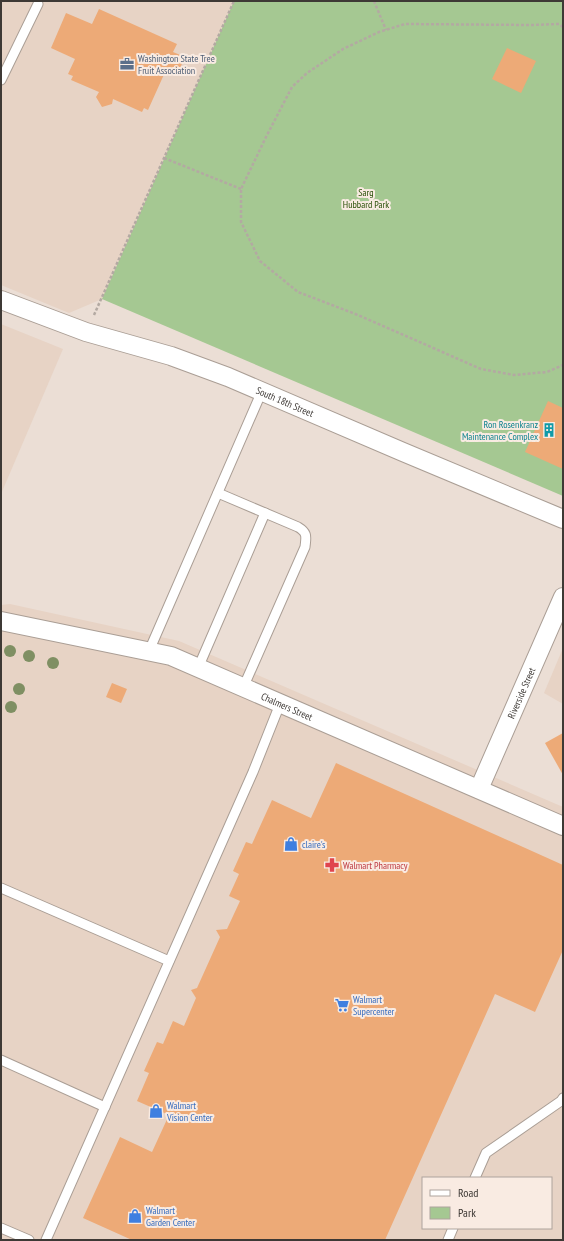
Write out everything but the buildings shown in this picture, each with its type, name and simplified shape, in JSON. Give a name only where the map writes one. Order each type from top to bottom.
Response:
[{"type":"street","name":"South 18th Street","points":[[1,300],[86,332],[171,356],[228,377],[563,519]]},
{"type":"street","name":"Riverside Street","points":[[479,790],[563,597]]},
{"type":"street","name":"Chalmers Street","points":[[1,621],[171,656],[563,826]]},
{"type":"lane","points":[[1,80],[38,4]]},
{"type":"lane","points":[[149,651],[262,391]]},
{"type":"lane","points":[[218,493],[303,530],[306,536],[305,547],[243,688]]},
{"type":"lane","points":[[198,668],[265,513]]},
{"type":"lane","points":[[46,1240],[253,772],[280,704]]},
{"type":"lane","points":[[1,888],[169,961]]},
{"type":"lane","points":[[1,1060],[105,1107]]},
{"type":"lane","points":[[475,1177],[486,1153],[561,1101],[563,1098]]},
{"type":"lane","points":[[1,1228],[29,1240]]},
{"type":"lane","points":[[448,1240],[453,1229]]},
{"type":"path","points":[[86,332],[234,1]]},
{"type":"path","points":[[374,1],[386,30]]},
{"type":"path","points":[[563,27],[559,24],[531,26],[405,24],[379,32],[343,49],[307,73],[292,87],[241,189],[241,222],[260,261],[298,292],[358,314],[481,369],[514,375],[547,372],[563,365]]},
{"type":"path","points":[[164,158],[241,189]]},
{"type":"shaded area","points":[[1,1],[234,1],[102,299],[69,313],[1,285]]},
{"type":"shaded area","points":[[1,324],[63,349],[1,494]]},
{"type":"shaded area","points":[[10,604],[179,641],[563,807],[563,1240],[1,1240],[1,605]]},
{"type":"shaded area","points":[[563,648],[563,704],[544,693]]},
{"type":"green space","name":"Sarg Hubbard Park","points":[[234,1],[563,1],[563,496],[102,299]]},
{"type":"place","name":"Washington State Tree Fruit Association","points":[[127,64]]},
{"type":"place","name":"Ron Rosenkranz Maintenance Complex","points":[[549,430]]},
{"type":"place","name":"claire's","points":[[291,844]]},
{"type":"place","name":"Walmart Pharmacy","points":[[332,865]]},
{"type":"place","name":"Walmart Supercenter","points":[[342,1005]]},
{"type":"place","name":"Walmart Vision Center","points":[[156,1111]]},
{"type":"place","name":"Walmart Garden Center","points":[[135,1216]]}]
